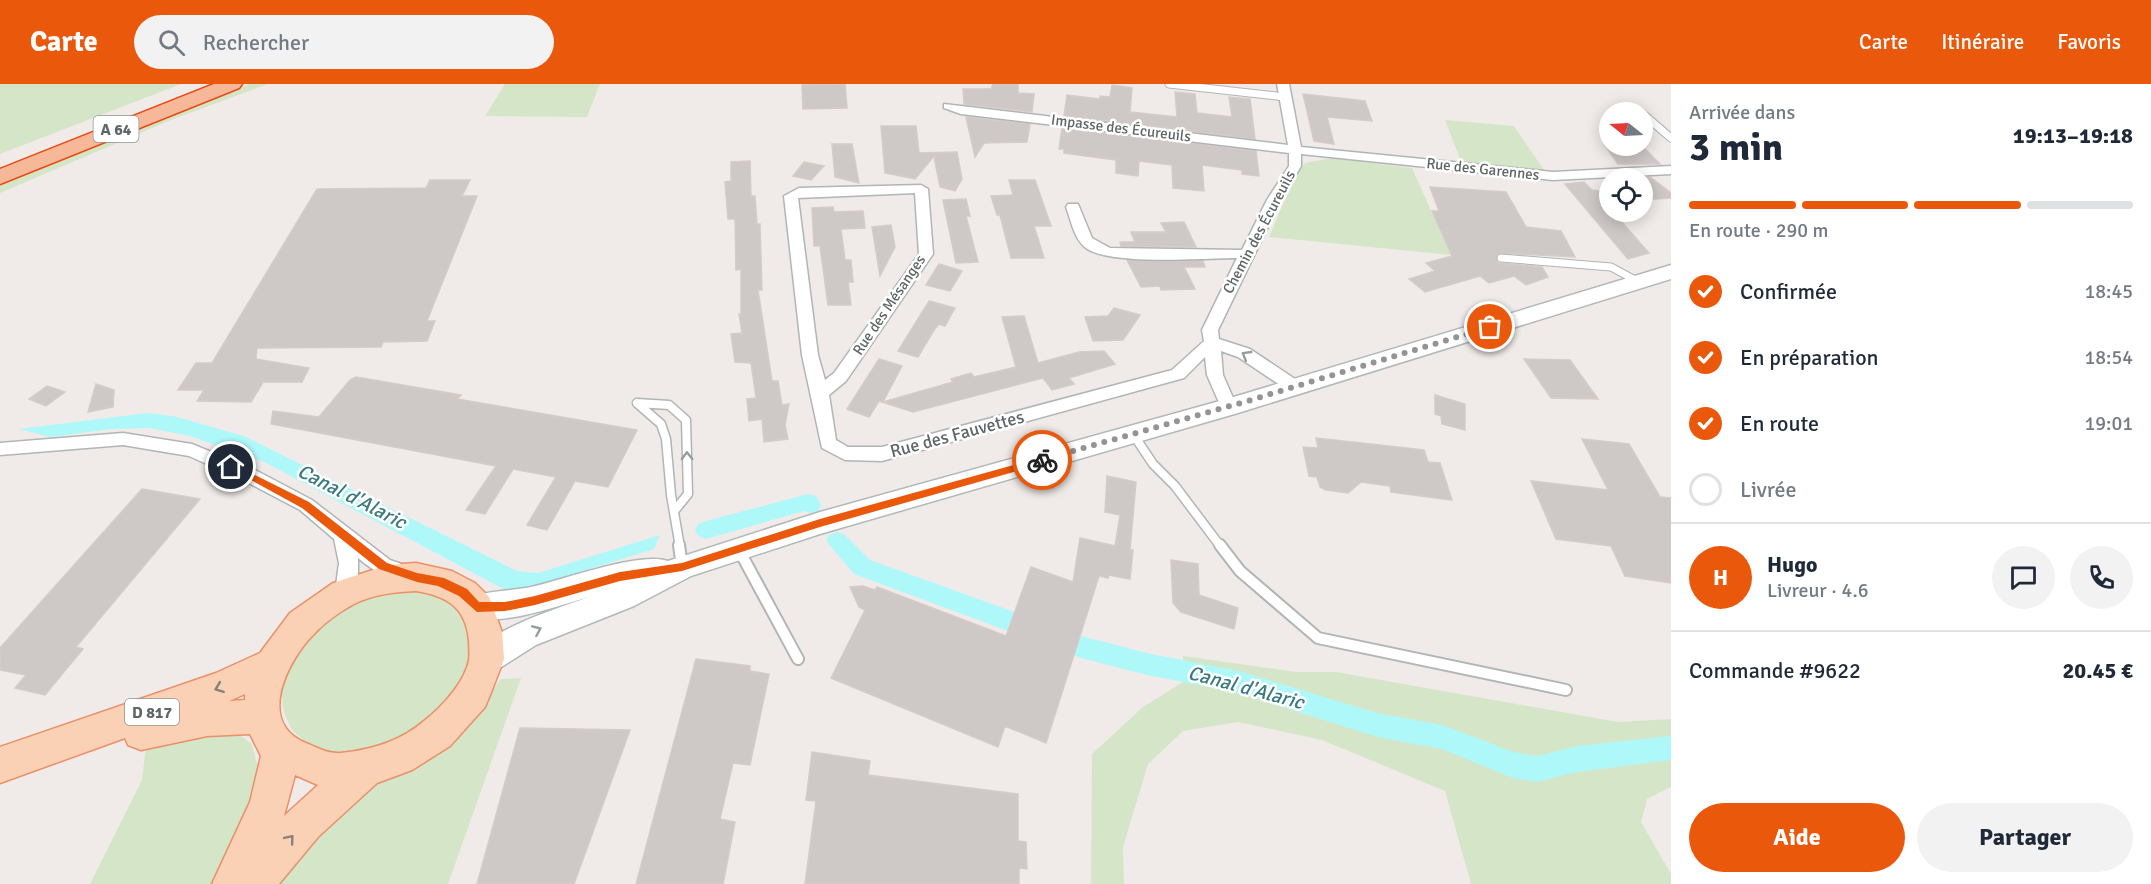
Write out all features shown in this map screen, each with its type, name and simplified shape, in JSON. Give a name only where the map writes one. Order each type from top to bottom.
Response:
[{"type":"highway","name":"A 64","points":[[0,166],[207,84]]},
{"type":"highway","name":"A 64","points":[[0,177],[232,84]]},
{"type":"main road","points":[[487,659],[525,635],[623,597],[682,567],[820,523],[1229,407],[1671,272]]},
{"type":"main road","points":[[477,607],[505,606],[535,601],[620,576],[682,567]]},
{"type":"main road","points":[[417,577],[440,581],[463,593],[477,607],[485,632],[487,659],[472,695],[437,734],[399,757],[365,769],[332,772],[281,751],[270,738],[262,716],[263,689],[272,664],[302,623],[345,593],[388,579],[417,577]]},
{"type":"main road","name":"D 817","points":[[15,760],[225,686],[272,664]]},
{"type":"main road","name":"D 817","points":[[15,760],[207,719],[262,716]]},
{"type":"main road","points":[[233,884],[269,805],[281,751]]},
{"type":"main road","points":[[252,884],[304,823],[365,769]]},
{"type":"street","name":"Chemin des Écureuils","points":[[1229,407],[1215,375],[1210,330],[1246,254],[1295,166],[1295,150],[1284,90]]},
{"type":"street","name":"Impasse des Écureuils","points":[[948,106],[961,110],[1295,150]]},
{"type":"street","name":"Rue des Garennes","points":[[1295,150],[1553,176],[1671,170]]},
{"type":"street","name":"Rue des Mésanges","points":[[791,196],[799,192],[921,189],[926,254],[840,377],[820,393]]},
{"type":"street","name":"Rue des Fauvettes","points":[[791,196],[810,355],[820,393],[828,443],[845,453],[882,454],[1178,374],[1212,342]]},
{"type":"street","points":[[1073,207],[1084,240],[1090,247],[1103,252],[1246,254]]},
{"type":"street","points":[[1212,342],[1244,353],[1295,387]]},
{"type":"street","points":[[0,449],[123,439],[192,450],[251,476],[306,505],[383,566],[417,577]]},
{"type":"street","points":[[342,534],[348,551],[349,573],[345,593]]},
{"type":"lane","points":[[1169,84],[1284,90]]},
{"type":"lane","points":[[1653,122],[1671,138]]},
{"type":"lane","points":[[1501,258],[1611,267],[1639,282]]},
{"type":"lane","points":[[675,510],[688,494],[686,420],[669,405],[637,403],[660,424],[666,439],[671,495],[682,567]]},
{"type":"lane","points":[[1133,434],[1153,464],[1175,486],[1240,571],[1318,638],[1566,690]]},
{"type":"lane","points":[[738,549],[798,659]]},
{"type":"green space","points":[[0,84],[181,84],[0,154]]},
{"type":"green space","points":[[250,84],[268,84],[171,120],[0,193],[0,186],[159,119]]},
{"type":"green space","points":[[505,84],[600,84],[587,117],[485,116]]},
{"type":"green space","points":[[1445,120],[1514,126],[1546,173],[1462,164]]},
{"type":"green space","points":[[1332,158],[1412,168],[1451,255],[1269,237],[1296,173],[1305,163]]},
{"type":"green space","points":[[414,591],[445,599],[460,613],[468,626],[471,655],[466,678],[453,699],[435,718],[414,733],[390,745],[366,752],[343,753],[322,751],[316,748],[293,731],[282,704],[283,687],[294,655],[317,628],[344,608],[378,596]]},
{"type":"green space","points":[[1183,656],[1296,672],[1336,672],[1618,722],[1671,719],[1671,787],[1647,799],[1641,822],[1671,874],[1671,884],[1471,884],[1445,791],[1322,740],[1238,722],[1183,731],[1148,764],[1123,847],[1124,884],[1091,884],[1092,754],[1143,707],[1183,682]]},
{"type":"green space","points":[[521,678],[448,884],[271,884],[326,811],[465,725],[501,679]]},
{"type":"green space","points":[[195,733],[237,733],[252,744],[259,772],[239,841],[212,884],[90,884],[142,780],[146,746]]},
{"type":"water","points":[[147,413],[173,416],[244,436],[517,571],[538,573],[660,535],[654,549],[515,592],[500,587],[264,462],[190,436],[149,428],[112,429],[50,437],[19,429]]},
{"type":"building","points":[[845,84],[847,108],[803,109],[802,85]]},
{"type":"building","points":[[993,84],[1018,84],[1018,93],[1034,94],[1032,112],[964,104],[963,89],[991,89]]},
{"type":"building","points":[[1112,85],[1132,88],[1130,112],[1177,117],[1175,92],[1195,94],[1197,113],[1232,117],[1229,97],[1250,99],[1255,139],[1064,116],[1067,95],[1100,99],[1100,96],[1110,97]]},
{"type":"building","points":[[1303,94],[1365,101],[1372,121],[1327,117],[1334,144],[1314,141]]},
{"type":"building","points":[[966,117],[1030,124],[1027,142],[984,143],[975,157]]},
{"type":"building","points":[[881,126],[916,126],[919,153],[957,152],[962,179],[955,191],[940,187],[934,156],[915,179],[885,173]]},
{"type":"building","points":[[1062,128],[1256,151],[1259,176],[1242,174],[1242,170],[1202,165],[1204,191],[1173,188],[1172,165],[1139,161],[1138,176],[1116,173],[1116,160],[1064,153],[1064,149],[1059,149]]},
{"type":"building","points":[[832,144],[852,144],[859,183],[835,177]]},
{"type":"building","points":[[1612,156],[1652,156],[1660,164],[1618,164]]},
{"type":"building","points":[[750,161],[751,196],[755,196],[757,224],[760,224],[762,290],[758,290],[772,381],[778,381],[782,405],[789,404],[785,425],[788,439],[764,442],[762,419],[749,421],[747,399],[756,398],[751,363],[735,362],[731,334],[742,333],[739,314],[741,314],[741,269],[736,270],[735,219],[728,219],[725,182],[731,181],[731,162]]},
{"type":"building","points":[[804,162],[824,166],[811,180],[793,176]]},
{"type":"building","points":[[1653,179],[1671,193],[1671,198],[1653,199]]},
{"type":"building","points":[[430,180],[470,180],[462,196],[477,196],[427,321],[435,321],[427,341],[383,342],[381,347],[257,348],[256,359],[309,368],[302,382],[263,382],[251,402],[197,401],[204,390],[178,390],[196,363],[212,363],[317,189],[426,188]]},
{"type":"building","points":[[1009,180],[1035,180],[1051,226],[1034,226],[1044,258],[1011,258],[1000,215],[997,215],[991,196],[1013,195]]},
{"type":"building","points":[[1584,182],[1592,190],[1599,191],[1599,222],[1622,222],[1649,253],[1628,259],[1565,184]]},
{"type":"building","points":[[1430,187],[1506,192],[1526,227],[1561,231],[1575,257],[1499,253],[1496,257],[1498,263],[1542,267],[1548,277],[1526,285],[1514,276],[1489,283],[1480,276],[1425,292],[1409,279],[1435,271],[1426,263],[1452,256],[1432,211],[1439,211]]},
{"type":"building","points":[[966,199],[970,216],[966,216],[978,262],[956,263],[943,200]]},
{"type":"building","points":[[833,207],[834,212],[863,211],[865,228],[841,229],[845,260],[851,260],[853,282],[848,282],[851,305],[828,305],[820,246],[814,246],[812,208]]},
{"type":"building","points":[[1184,222],[1196,247],[1121,246],[1120,242],[1135,242],[1131,232],[1166,232],[1161,223]]},
{"type":"building","points":[[891,225],[895,247],[880,276],[872,227]]},
{"type":"building","points":[[1127,260],[1203,261],[1205,267],[1184,267],[1195,289],[1161,290],[1160,286],[1141,287]]},
{"type":"building","points":[[939,264],[962,271],[950,291],[926,285]]},
{"type":"building","points":[[929,301],[955,308],[945,326],[939,324],[934,330],[918,357],[898,351]]},
{"type":"building","points":[[1114,308],[1140,315],[1123,340],[1093,341],[1085,317],[1108,316]]},
{"type":"building","points":[[1024,316],[1038,363],[1079,352],[1104,351],[1115,364],[1069,378],[1074,384],[1052,390],[1043,378],[913,412],[879,401],[869,417],[847,409],[879,359],[902,366],[883,402],[953,382],[951,379],[971,373],[974,377],[1016,367],[1002,317]]},
{"type":"building","points":[[1524,359],[1570,360],[1598,399],[1551,398]]},
{"type":"building","points":[[356,377],[461,395],[457,399],[637,430],[608,487],[575,481],[547,530],[527,525],[556,477],[513,469],[485,514],[466,510],[496,466],[271,424],[273,411],[319,417],[350,380]]},
{"type":"building","points":[[96,384],[114,390],[113,407],[88,412]]},
{"type":"building","points":[[47,386],[65,392],[46,406],[29,399]]},
{"type":"building","points":[[1435,395],[1465,404],[1465,430],[1442,424],[1441,416],[1435,414]]},
{"type":"building","points":[[1316,438],[1424,450],[1428,462],[1440,463],[1452,500],[1391,492],[1390,486],[1361,482],[1348,493],[1326,490],[1320,487],[1317,477],[1309,476],[1303,447],[1318,448]]},
{"type":"building","points":[[1582,439],[1629,444],[1660,497],[1671,498],[1671,583],[1625,576],[1611,546],[1556,539],[1531,481],[1608,490]]},
{"type":"building","points":[[1107,476],[1136,482],[1130,579],[1109,575],[1108,578],[1099,576],[1046,743],[1005,726],[998,747],[831,678],[865,610],[859,607],[850,587],[863,586],[875,590],[877,587],[1006,636],[1031,567],[1073,582],[1080,538],[1115,546],[1120,515],[1105,512]]},
{"type":"building","points":[[142,489],[200,499],[76,647],[83,649],[45,695],[15,688],[26,675],[0,670],[0,648]]},
{"type":"building","points":[[1171,560],[1198,564],[1199,595],[1238,608],[1234,629],[1181,612],[1173,603]]},
{"type":"building","points":[[696,659],[750,666],[750,671],[769,674],[750,765],[733,763],[720,819],[735,822],[723,884],[636,884]]},
{"type":"building","points":[[520,728],[630,730],[574,884],[477,884]]},
{"type":"building","points":[[812,752],[870,761],[868,775],[1018,794],[1018,841],[1026,842],[1027,869],[1019,868],[1019,884],[805,884],[816,801],[806,800]]},
{"type":"waterway","name":"Canal d'Alaric","points":[[706,530],[808,502],[810,505]]},
{"type":"waterway","name":"Canal d'Alaric","points":[[837,541],[862,567],[1081,647],[1147,664],[1239,682],[1377,725],[1443,737],[1513,765],[1537,769],[1577,759],[1671,748]]},
{"type":"way so far","points":[[1042,460],[1251,400],[1490,327]]},
{"type":"route","points":[[231,467],[306,505],[383,566],[417,577],[440,581],[463,593],[477,607],[505,606],[535,601],[620,576],[682,567],[820,523],[1042,460]]}]
